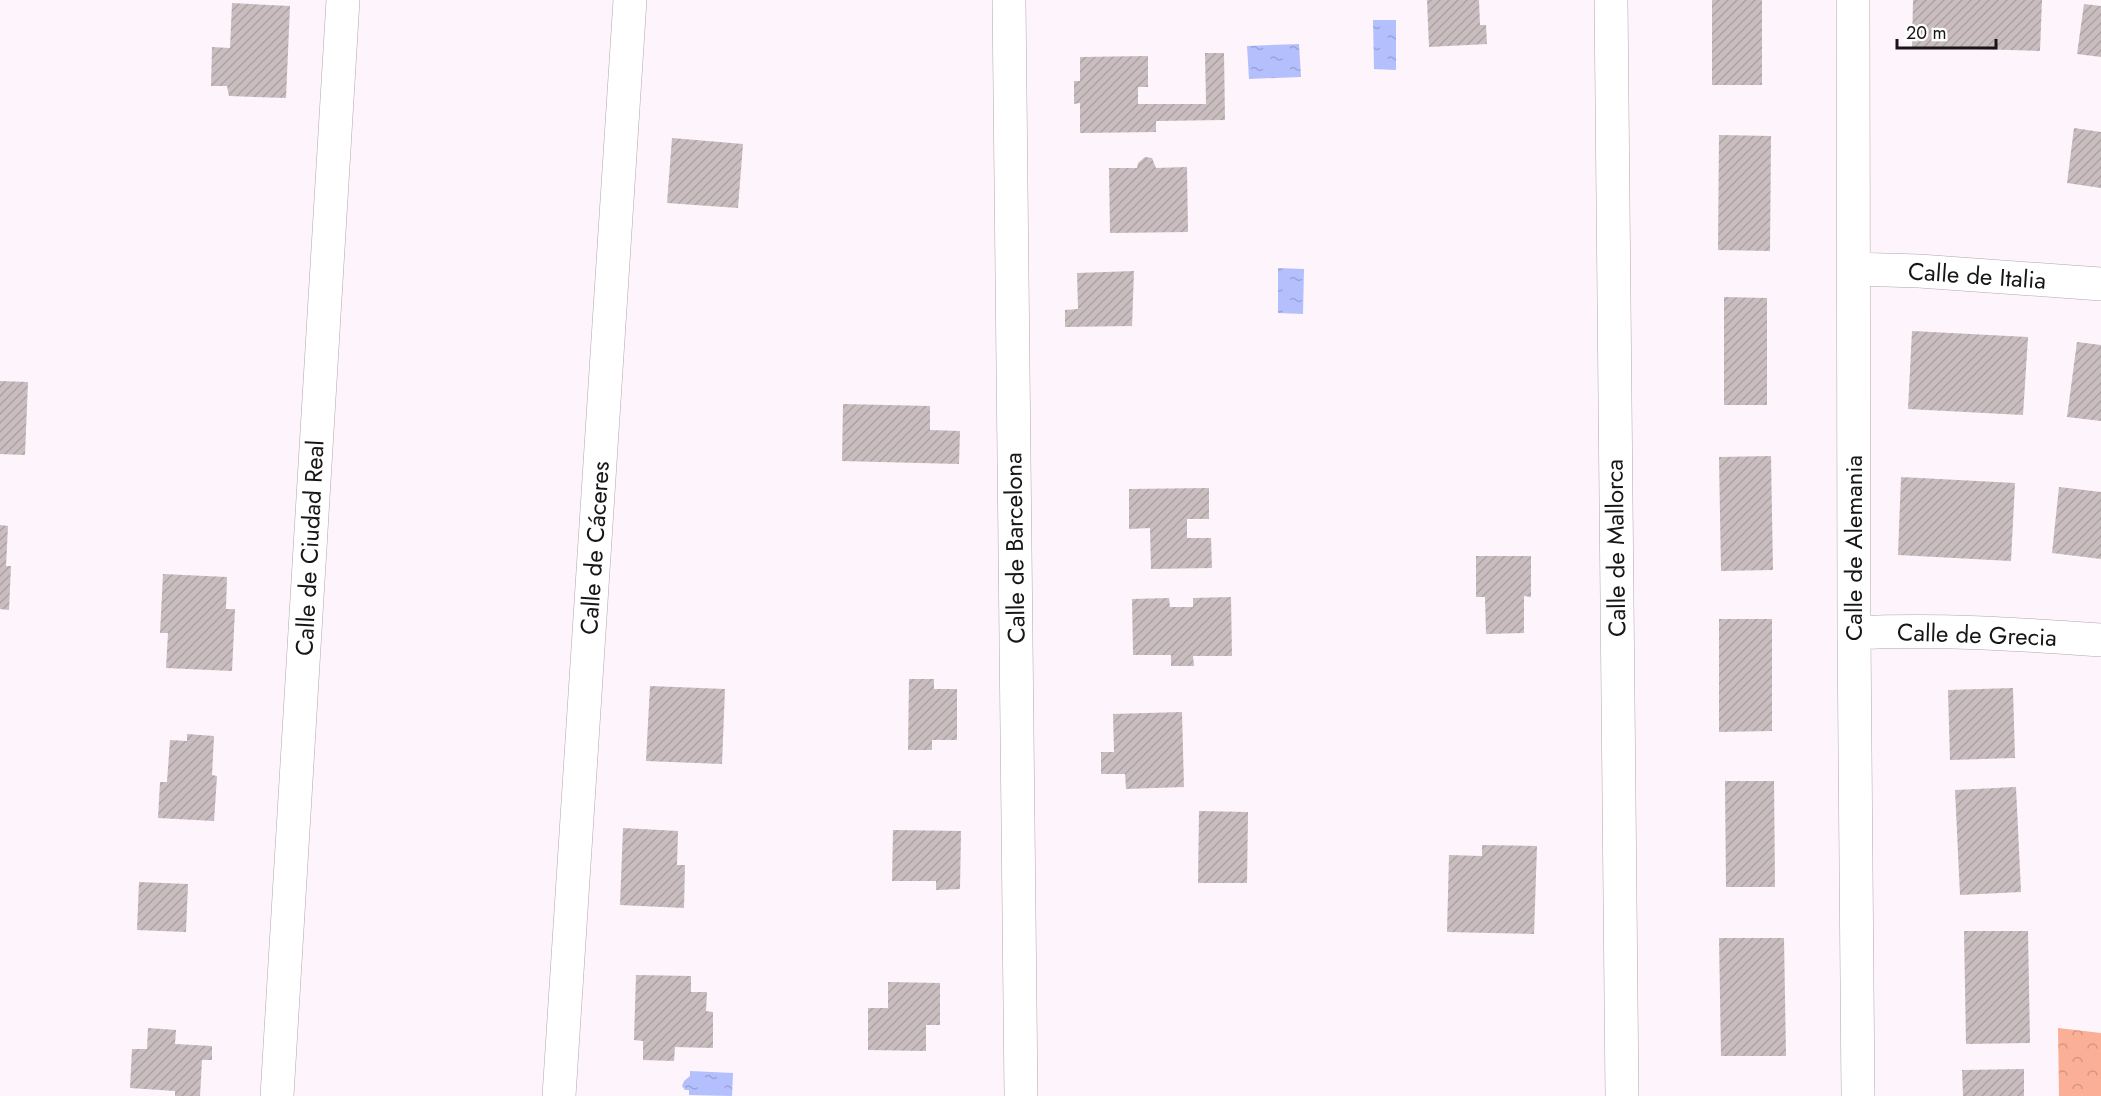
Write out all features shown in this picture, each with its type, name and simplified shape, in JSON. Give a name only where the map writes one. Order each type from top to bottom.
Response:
[{"type":"street","name":"Calle de Ciudad Real","points":[[277,1096],[344,0]]},
{"type":"street","name":"Calle de Cáceres","points":[[560,1096],[630,0]]},
{"type":"street","name":"Calle de Barcelona","points":[[1010,0],[1021,1096]]},
{"type":"street","name":"Calle de Mallorca","points":[[1611,0],[1622,1096]]},
{"type":"street","name":"Calle de Alemania","points":[[1853,0],[1854,633],[1858,1096]]},
{"type":"street","name":"Calle de Italia","points":[[1854,269],[1919,271],[2101,284]]},
{"type":"street","name":"Calle de Grecia","points":[[1854,633],[1996,632],[2101,640]]},
{"type":"green space","points":[[2058,1028],[2101,1033],[2101,1096],[2059,1096]]},
{"type":"water","points":[[1373,20],[1396,20],[1396,70],[1374,69]]},
{"type":"water","points":[[1299,44],[1301,77],[1249,79],[1247,46]]},
{"type":"water","points":[[1278,268],[1304,269],[1303,314],[1278,313]]},
{"type":"water","points":[[690,1071],[733,1073],[732,1096],[689,1095],[689,1090],[685,1090],[682,1086],[690,1076]]},
{"type":"building","points":[[1427,0],[1479,0],[1480,25],[1486,25],[1487,44],[1429,47]]},
{"type":"building","points":[[1712,0],[1762,0],[1762,85],[1712,85]]},
{"type":"building","points":[[1913,0],[2042,0],[2040,51],[1912,47]]},
{"type":"building","points":[[232,3],[290,6],[286,98],[229,96],[227,86],[211,86],[212,47],[230,48]]},
{"type":"building","points":[[2084,4],[2101,6],[2101,57],[2077,54]]},
{"type":"building","points":[[1205,53],[1224,53],[1225,120],[1156,121],[1156,132],[1080,133],[1080,103],[1074,104],[1074,81],[1080,81],[1080,57],[1148,56],[1148,87],[1138,87],[1138,104],[1206,104]]},
{"type":"building","points":[[2074,128],[2101,132],[2101,188],[2067,183]]},
{"type":"building","points":[[1719,135],[1771,136],[1770,251],[1718,250]]},
{"type":"building","points":[[672,138],[743,144],[738,208],[667,203]]},
{"type":"building","points":[[1145,157],[1152,158],[1156,168],[1187,167],[1188,232],[1110,233],[1109,168],[1137,168],[1138,163]]},
{"type":"building","points":[[1134,271],[1132,326],[1065,327],[1065,310],[1078,309],[1077,273]]},
{"type":"building","points":[[1724,297],[1767,298],[1767,405],[1724,405]]},
{"type":"building","points":[[1912,331],[2028,337],[2023,415],[1908,409]]},
{"type":"building","points":[[2077,342],[2101,345],[2101,421],[2067,417]]},
{"type":"building","points":[[0,381],[28,382],[25,455],[0,454]]},
{"type":"building","points":[[843,404],[930,406],[930,430],[960,431],[959,464],[842,461]]},
{"type":"building","points":[[1771,456],[1773,570],[1721,571],[1719,457]]},
{"type":"building","points":[[1901,477],[2015,483],[2011,561],[1898,555]]},
{"type":"building","points":[[2059,487],[2101,492],[2101,559],[2052,553]]},
{"type":"building","points":[[1209,488],[1209,519],[1187,519],[1187,538],[1211,538],[1212,568],[1151,569],[1150,528],[1129,529],[1129,489]]},
{"type":"building","points":[[0,525],[8,526],[6,566],[11,566],[9,610],[0,609]]},
{"type":"building","points":[[1476,556],[1531,556],[1531,597],[1524,596],[1524,633],[1486,634],[1485,597],[1476,597]]},
{"type":"building","points":[[163,574],[227,577],[226,609],[235,609],[232,671],[166,668],[168,633],[160,633]]},
{"type":"building","points":[[1231,597],[1232,656],[1193,656],[1194,666],[1171,666],[1171,655],[1133,655],[1132,599],[1169,598],[1170,607],[1193,607],[1193,598]]},
{"type":"building","points":[[1719,619],[1772,619],[1772,731],[1719,732]]},
{"type":"building","points":[[909,679],[934,679],[934,689],[957,689],[957,740],[932,740],[932,750],[908,750]]},
{"type":"building","points":[[650,686],[725,689],[722,764],[646,761]]},
{"type":"building","points":[[2013,688],[2015,758],[1950,760],[1948,690]]},
{"type":"building","points":[[1182,712],[1184,787],[1126,789],[1125,774],[1101,774],[1101,752],[1114,752],[1113,714]]},
{"type":"building","points":[[187,734],[214,736],[212,775],[217,776],[214,821],[158,818],[160,782],[167,782],[170,740],[187,741]]},
{"type":"building","points":[[1725,781],[1774,781],[1775,887],[1726,887]]},
{"type":"building","points":[[2016,787],[2021,892],[1960,895],[1955,790]]},
{"type":"building","points":[[1199,811],[1248,812],[1247,883],[1198,883]]},
{"type":"building","points":[[623,828],[678,831],[677,865],[685,865],[684,908],[620,905]]},
{"type":"building","points":[[893,830],[961,831],[960,889],[936,890],[936,881],[892,881]]},
{"type":"building","points":[[1482,845],[1537,846],[1534,934],[1447,932],[1449,855],[1482,856]]},
{"type":"building","points":[[139,882],[188,884],[186,932],[137,930]]},
{"type":"building","points":[[1964,931],[2028,931],[2030,1043],[1966,1044]]},
{"type":"building","points":[[1719,938],[1784,938],[1786,1056],[1721,1056]]},
{"type":"building","points":[[636,975],[691,976],[691,992],[707,992],[706,1011],[713,1012],[713,1048],[675,1047],[674,1061],[643,1060],[643,1041],[634,1040]]},
{"type":"building","points":[[888,982],[940,983],[940,1025],[926,1025],[926,1051],[868,1050],[868,1008],[888,1008]]},
{"type":"building","points":[[148,1028],[176,1030],[175,1044],[212,1046],[212,1060],[202,1060],[200,1096],[175,1096],[175,1091],[130,1088],[132,1049],[147,1049]]},
{"type":"building","points":[[2024,1069],[2024,1096],[1963,1096],[1962,1070]]}]
